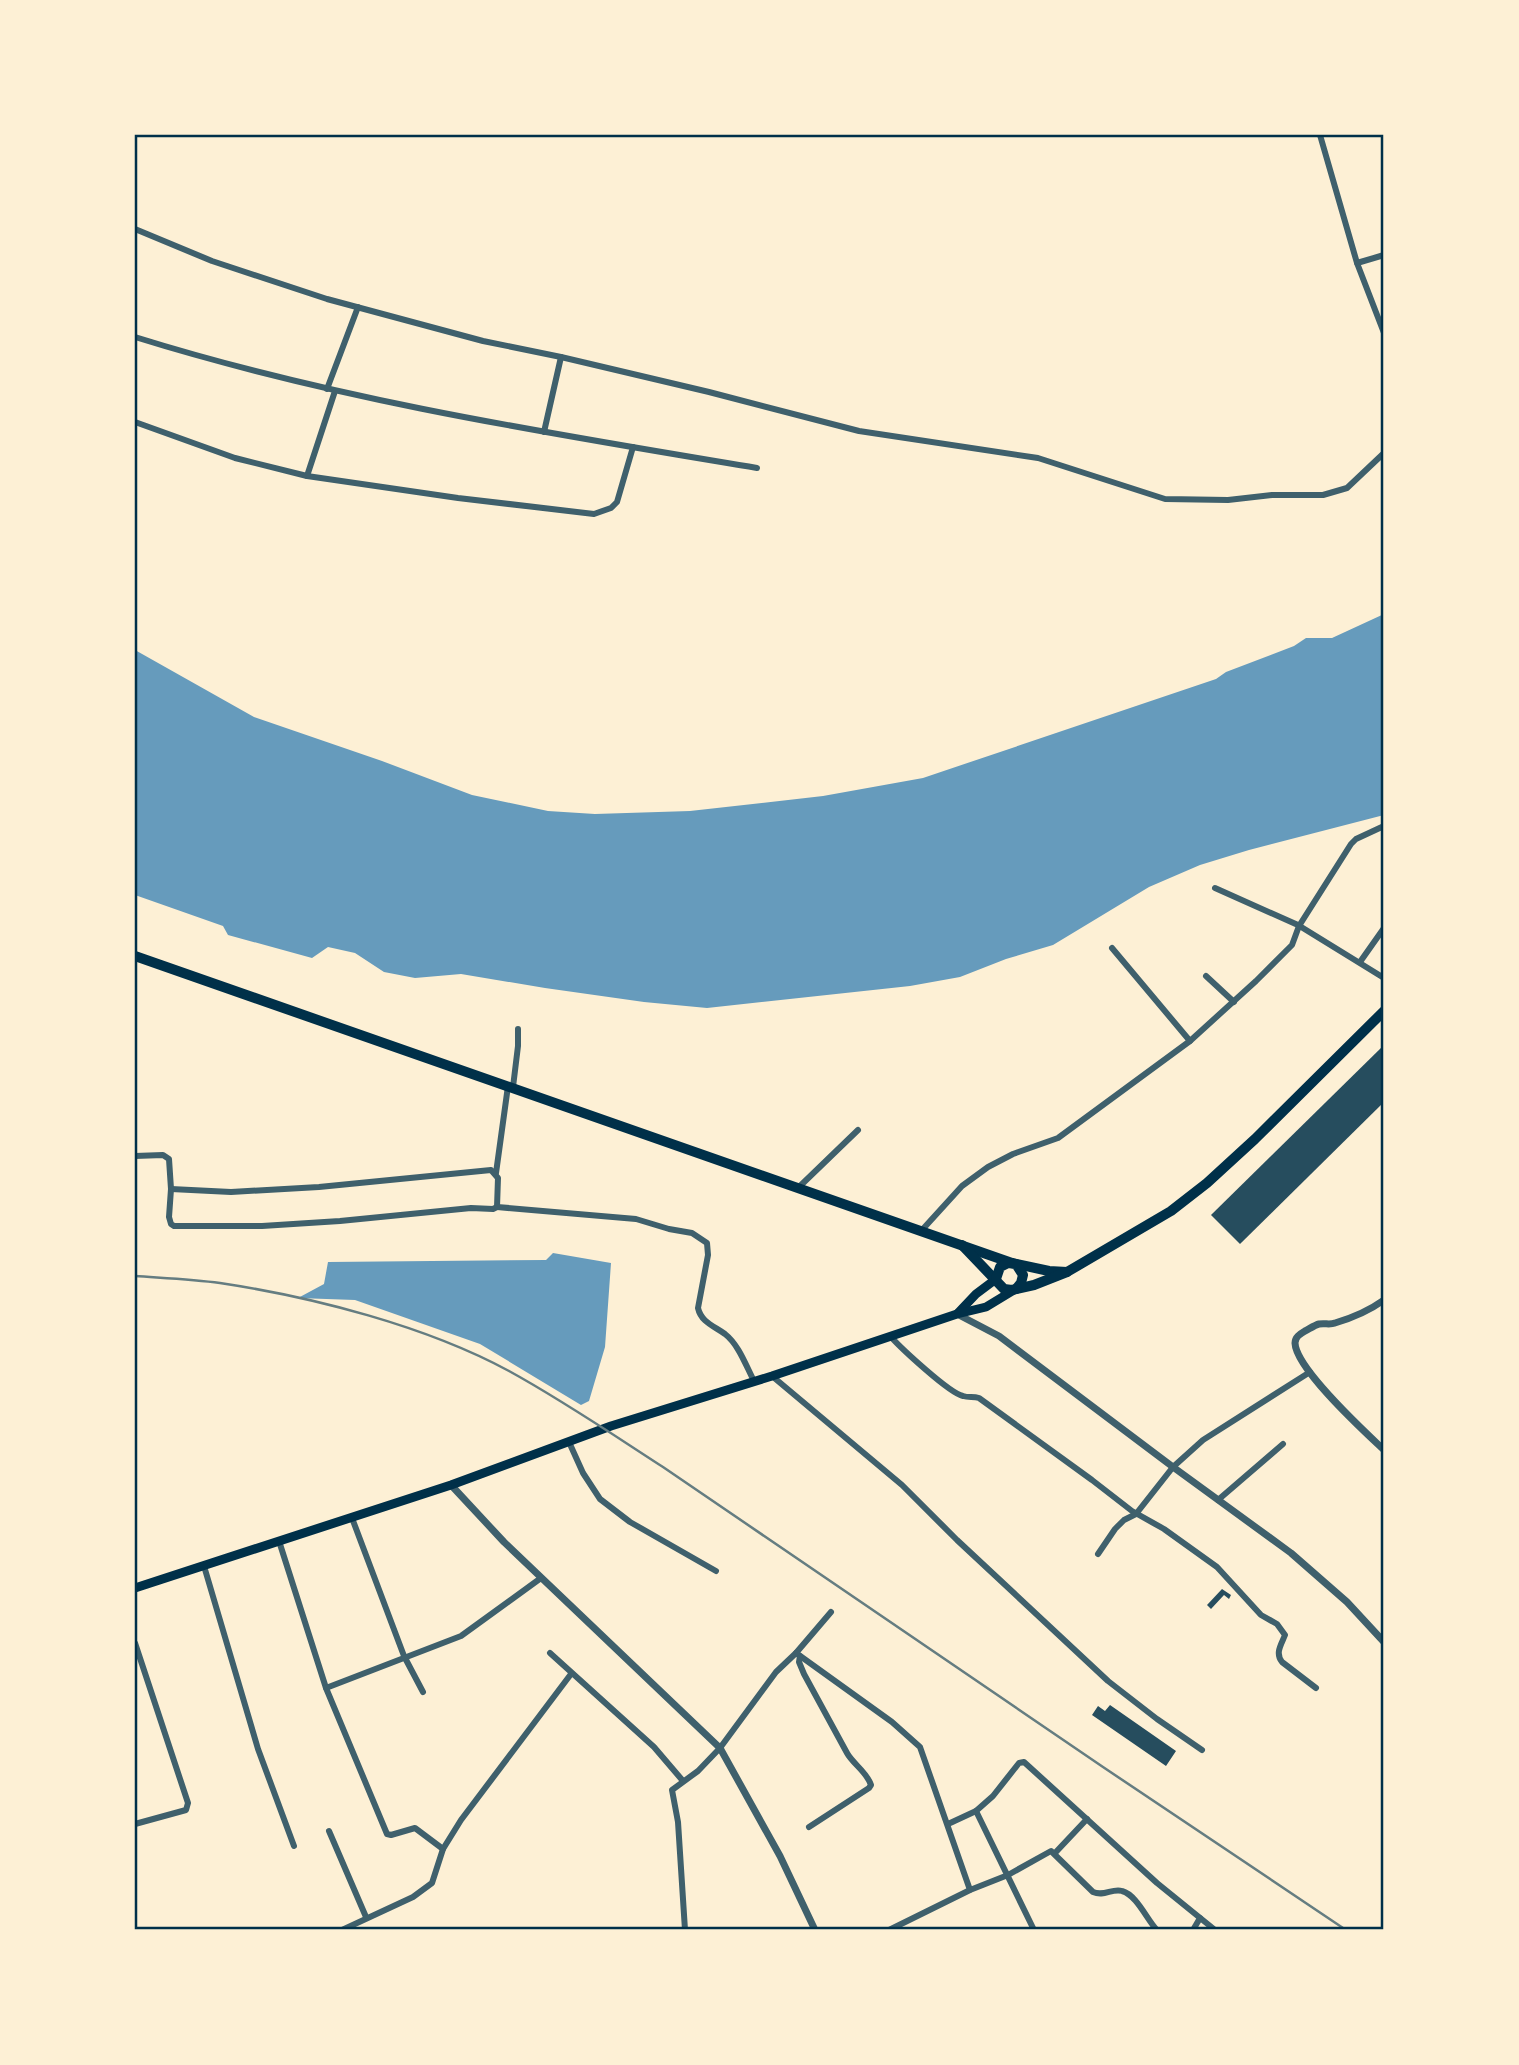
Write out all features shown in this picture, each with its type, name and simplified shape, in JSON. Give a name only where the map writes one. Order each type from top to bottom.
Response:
[{"type":"highway","points":[[135,956],[1012,1263],[1020,1267],[1023,1275],[1021,1283],[1015,1289]]},
{"type":"highway","points":[[961,1244],[1004,1289],[1048,1281],[1067,1272],[1171,1211],[1207,1183],[1384,1011]]},
{"type":"highway","points":[[996,1279],[997,1270],[1008,1263],[1067,1272]]},
{"type":"main road","points":[[957,1314],[976,1294],[996,1279]]},
{"type":"main road","points":[[137,1588],[451,1485],[667,1408],[986,1307],[1015,1289]]},
{"type":"street","points":[[1320,135],[1357,263],[1384,333]]},
{"type":"street","points":[[135,229],[212,261],[358,307],[483,341],[709,391],[859,431],[1038,458],[1165,499],[1228,500],[1334,493],[1346,488],[1384,453]]},
{"type":"street","points":[[1357,263],[1384,255]]},
{"type":"street","points":[[307,476],[358,307]]},
{"type":"street","points":[[135,337],[196,356],[331,390],[544,432],[757,468]]},
{"type":"street","points":[[544,432],[561,357]]},
{"type":"street","points":[[135,422],[236,458],[307,476],[594,514],[611,508],[617,502],[633,447]]},
{"type":"street","points":[[922,1230],[962,1186],[988,1167],[1013,1154],[1058,1138],[1190,1041],[1292,945],[1300,926],[1351,844],[1384,826]]},
{"type":"street","points":[[1214,888],[1300,926],[1384,978]]},
{"type":"street","points":[[1360,962],[1384,928]]},
{"type":"street","points":[[1112,948],[1190,1041]]},
{"type":"street","points":[[1206,976],[1234,1002]]},
{"type":"street","points":[[497,1207],[499,1184],[496,1173],[518,1046],[517,1029]]},
{"type":"street","points":[[799,1187],[858,1130]]},
{"type":"street","points":[[135,1156],[165,1155],[169,1163],[171,1189],[169,1217],[174,1226],[262,1226],[497,1207],[636,1219],[692,1233],[707,1243],[708,1255],[698,1308],[700,1316],[713,1328],[725,1334],[736,1346],[754,1381]]},
{"type":"street","points":[[171,1189],[231,1192],[319,1187],[488,1170],[496,1173]]},
{"type":"street","points":[[1384,1300],[1377,1306],[1332,1325],[1321,1324],[1297,1336],[1295,1341],[1298,1354],[1320,1387],[1384,1450]]},
{"type":"street","points":[[957,1314],[999,1336],[1292,1553],[1347,1602],[1384,1642]]},
{"type":"street","points":[[891,1336],[901,1348],[951,1390],[963,1396],[979,1398],[1136,1514],[1164,1529],[1217,1567],[1261,1615],[1277,1624],[1285,1635],[1279,1657],[1316,1688]]},
{"type":"street","points":[[1098,1555],[1115,1529],[1136,1514],[1173,1467],[1203,1440],[1310,1372]]},
{"type":"street","points":[[772,1376],[901,1485],[1108,1681],[1202,1750]]},
{"type":"street","points":[[569,1442],[583,1473],[600,1499],[630,1522],[716,1572]]},
{"type":"street","points":[[1218,1500],[1283,1444]]},
{"type":"street","points":[[451,1485],[504,1542],[720,1748],[780,1856],[815,1930]]},
{"type":"street","points":[[352,1518],[404,1657],[423,1692]]},
{"type":"street","points":[[279,1541],[326,1688],[387,1834],[415,1828],[443,1849]]},
{"type":"street","points":[[204,1566],[258,1749],[294,1846]]},
{"type":"street","points":[[135,1576],[137,1588]]},
{"type":"street","points":[[326,1688],[461,1636],[541,1578]]},
{"type":"street","points":[[685,1930],[678,1822],[671,1792],[698,1771],[720,1748],[776,1672],[798,1655],[831,1612]]},
{"type":"street","points":[[135,1643],[188,1803],[186,1810],[135,1825]]},
{"type":"street","points":[[551,1653],[653,1747],[683,1781]]},
{"type":"street","points":[[798,1655],[892,1722],[920,1747],[970,1890]]},
{"type":"street","points":[[798,1655],[809,1685],[851,1760],[868,1777],[871,1785],[810,1826]]},
{"type":"street","points":[[342,1930],[427,1888],[435,1876],[443,1849],[461,1820],[572,1674]]},
{"type":"street","points":[[947,1825],[976,1811],[993,1796],[1019,1763],[1024,1762],[1157,1883],[1215,1930]]},
{"type":"street","points":[[976,1811],[1034,1930]]},
{"type":"street","points":[[1055,1853],[1087,1819]]},
{"type":"street","points":[[329,1831],[366,1917]]},
{"type":"street","points":[[889,1930],[970,1890],[1008,1875],[1048,1852],[1055,1853],[1093,1892],[1100,1895],[1124,1891],[1142,1907],[1157,1930]]},
{"type":"street","points":[[1193,1930],[1200,1918]]},
{"type":"water","points":[[1384,614],[1384,815],[1200,865],[1149,887],[1053,945],[960,977],[910,986],[707,1008],[644,1002],[461,974],[415,978],[384,972],[355,953],[328,947],[312,958],[228,935],[223,926],[135,895],[135,650],[254,717],[472,795],[548,811],[595,814],[690,811],[823,796],[923,778],[1216,679],[1226,672],[1294,646],[1306,638],[1332,638]]},
{"type":"water","points":[[553,1253],[611,1263],[605,1347],[589,1401],[581,1405],[480,1344],[355,1300],[298,1298],[324,1284],[328,1262],[546,1260]]},
{"type":"building","points":[[1384,1045],[1384,1102],[1240,1244],[1211,1215]]},
{"type":"building","points":[[1222,1589],[1231,1595],[1229,1599],[1224,1595],[1211,1609],[1207,1605]]},
{"type":"building","points":[[1110,1705],[1176,1751],[1166,1766],[1092,1715],[1098,1706],[1105,1711]]},
{"type":"railway","points":[[135,1276],[220,1283],[330,1305],[442,1340],[509,1371],[568,1405],[663,1467],[1346,1930]]}]
